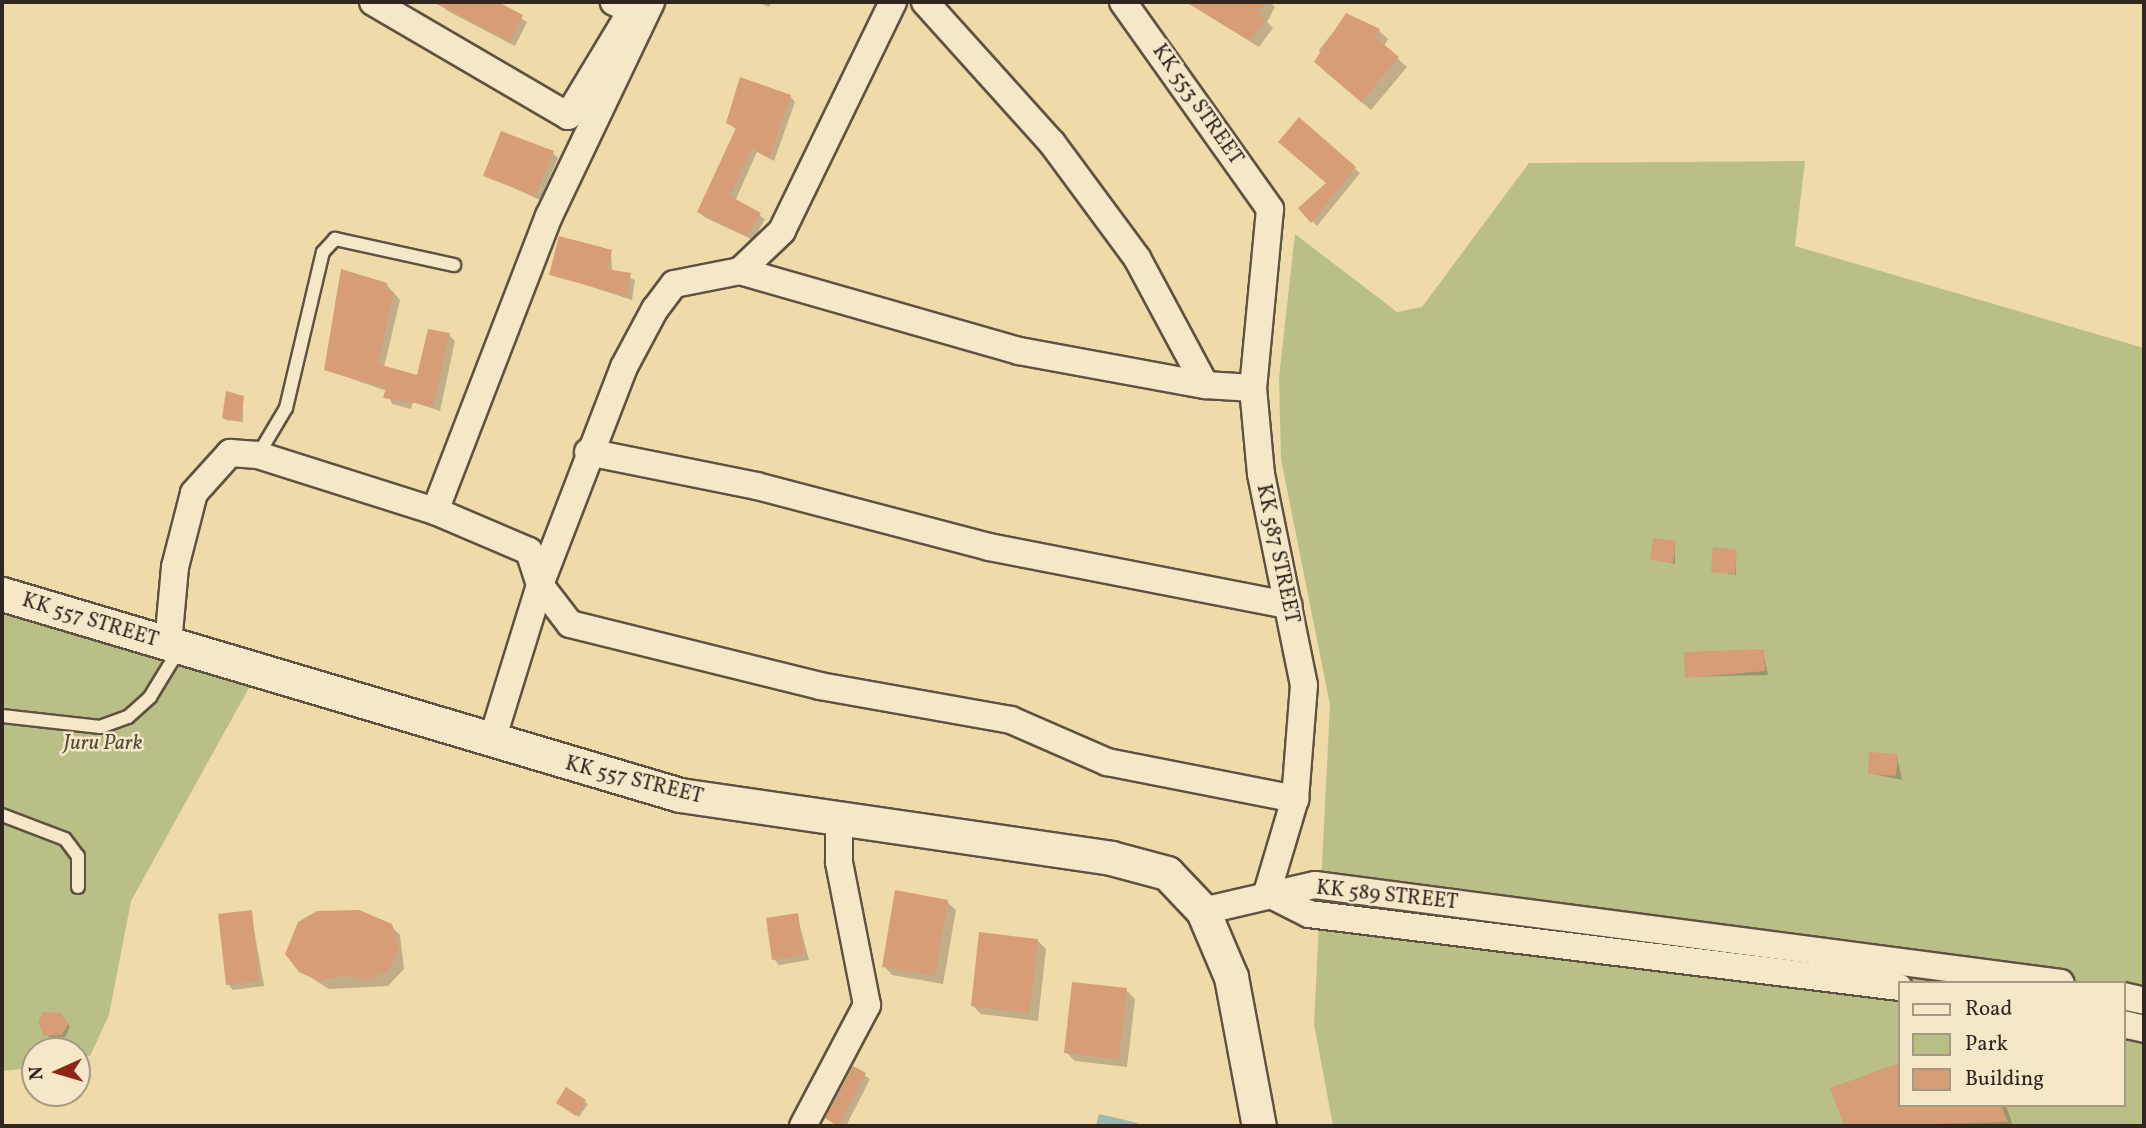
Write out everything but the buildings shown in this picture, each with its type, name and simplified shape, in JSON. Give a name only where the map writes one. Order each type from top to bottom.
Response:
[{"type":"street","points":[[373,2],[568,116],[632,10],[614,2]]},
{"type":"street","points":[[435,511],[549,216],[651,2]]},
{"type":"street","points":[[740,271],[782,231],[893,2]]},
{"type":"street","points":[[925,2],[1052,143],[1137,258],[1205,385]]},
{"type":"street","name":"KK 553 STREET","points":[[1123,2],[1270,209]]},
{"type":"street","name":"KK 587 STREET","points":[[1266,893],[1295,799],[1304,685],[1261,474],[1253,388],[1270,209]]},
{"type":"street","points":[[491,743],[540,586],[588,452],[624,367],[674,284],[740,271],[1019,351],[1205,385],[1253,388]]},
{"type":"street","points":[[588,452],[757,486],[989,547],[1288,605]]},
{"type":"street","points":[[174,646],[175,568],[194,493],[230,453],[258,455],[435,511],[529,551],[540,586],[569,624],[820,686],[1011,720],[1107,762],[1295,799]]},
{"type":"street","name":"KK 557 STREET","points":[[2,594],[491,743],[680,795],[839,821],[1111,858],[1167,873],[1203,911]]},
{"type":"street","points":[[803,1126],[867,1004],[839,862],[839,821]]},
{"type":"street","name":"KK 589 STREET","points":[[1266,893],[1325,887],[2046,981]]},
{"type":"street","points":[[1259,1126],[1231,977],[1203,911],[1266,893]]},
{"type":"street","name":"KK 589 STREET","points":[[1266,893],[1309,914],[1898,986]]},
{"type":"street","points":[[2125,996],[2144,1000]]},
{"type":"street","points":[[2125,1024],[2144,1029]]},
{"type":"lane","points":[[258,455],[286,408],[323,252],[335,239],[454,265]]},
{"type":"lane","points":[[2,716],[100,727],[128,717],[150,697],[174,646]]},
{"type":"lane","points":[[2,815],[65,839],[78,856],[78,887]]},
{"type":"green space","points":[[1805,161],[1795,246],[2144,348],[2144,1126],[1333,1126],[1314,1024],[1330,705],[1281,459],[1279,378],[1295,234],[1397,312],[1422,307],[1529,163]]},
{"type":"green space","name":"Juru Park","points":[[2,603],[250,686],[131,901],[109,1015],[91,1054],[91,1037],[21,1037],[21,1069],[2,1071]]},
{"type":"water","points":[[1099,1114],[1138,1123],[1137,1126],[1096,1126]]}]
